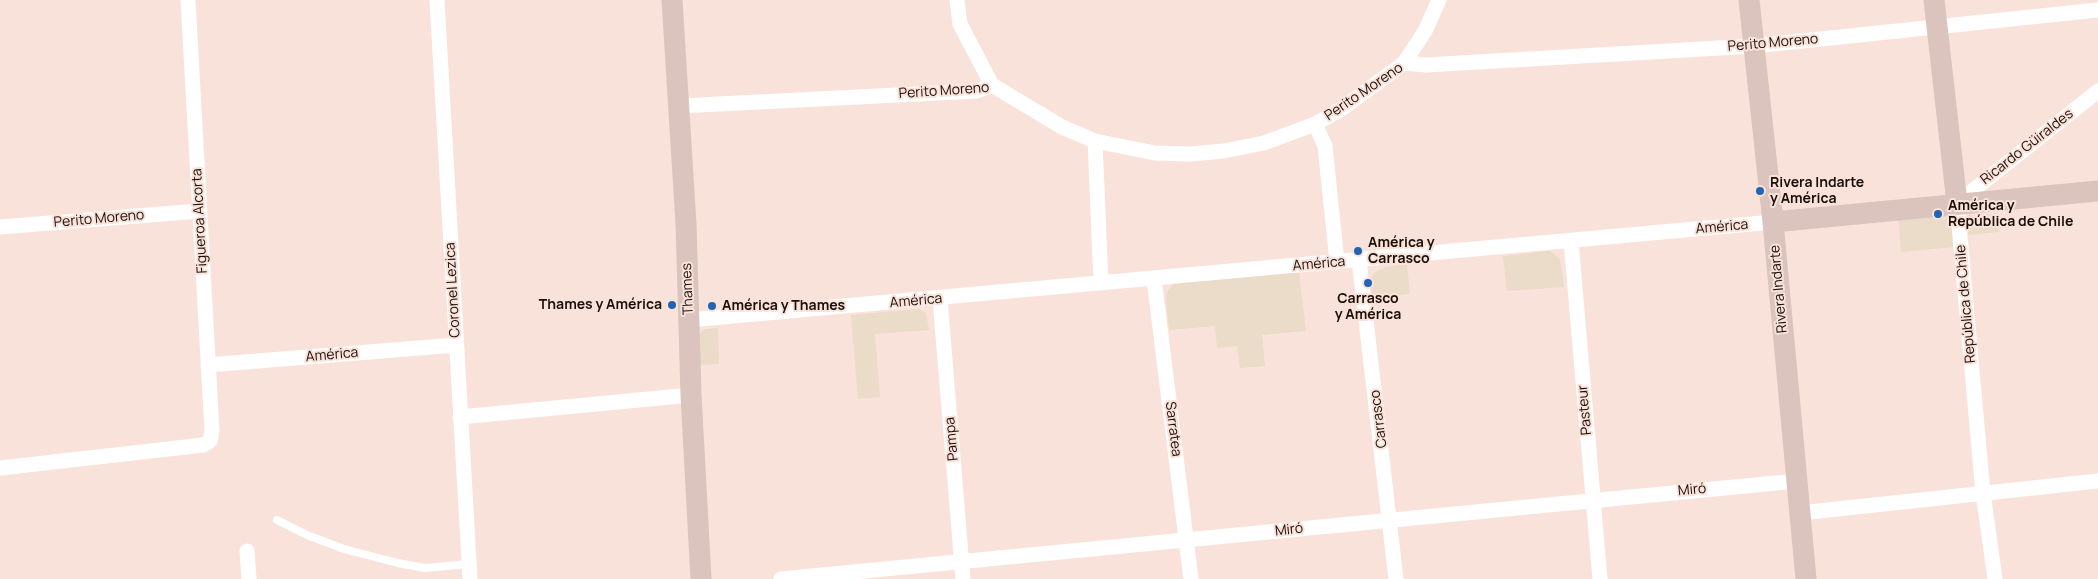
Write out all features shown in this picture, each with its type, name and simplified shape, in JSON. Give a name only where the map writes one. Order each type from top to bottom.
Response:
[{"type":"street","name":"Figueroa Alcorta","points":[[0,468],[202,445],[210,442],[212,431],[188,0]]},
{"type":"street","name":"Coronel Lezica","points":[[437,0],[469,572]]},
{"type":"street","name":"Thames","points":[[672,0],[679,106],[701,579]]},
{"type":"street","points":[[957,0],[960,24],[992,85]]},
{"type":"street","points":[[1404,63],[1425,30],[1439,0]]},
{"type":"street","name":"Rivera Indarte","points":[[1749,0],[1773,222],[1806,579]]},
{"type":"street","name":"República de Chile","points":[[1934,0],[1957,203],[1983,493],[1995,579]]},
{"type":"street","name":"Perito Moreno","points":[[679,106],[977,91],[992,85],[1062,127],[1095,141],[1155,153],[1224,151],[1264,143],[1315,124],[1379,84],[1404,63],[1426,65],[1754,46],[2098,10]]},
{"type":"street","name":"Ricardo Güiraldes","points":[[1957,203],[2098,91]]},
{"type":"street","points":[[1315,124],[1325,146],[1337,262]]},
{"type":"street","points":[[1095,141],[1101,283]]},
{"type":"street","name":"América","points":[[689,320],[1571,241],[2098,190]]},
{"type":"street","name":"Perito Moreno","points":[[0,227],[199,211]]},
{"type":"street","name":"Pasteur","points":[[1571,241],[1600,579]]},
{"type":"street","name":"Carrasco","points":[[1359,260],[1391,519],[1396,579]]},
{"type":"street","name":"Sarratea","points":[[1154,279],[1191,579]]},
{"type":"street","name":"Pampa","points":[[940,299],[963,579]]},
{"type":"street","name":"América","points":[[208,365],[456,345]]},
{"type":"street","points":[[460,417],[691,395]]},
{"type":"street","name":"Miró","points":[[781,579],[1592,499],[1797,481]]},
{"type":"street","points":[[1800,514],[2098,481]]},
{"type":"street","points":[[247,551],[249,579]]},
{"type":"lane","points":[[277,520],[307,535],[344,549],[398,563],[469,572]]},
{"type":"shaded area","points":[[1996,213],[1999,232],[1968,235],[1967,220],[1969,214],[1975,217]]},
{"type":"shaded area","points":[[1946,215],[1952,222],[1955,247],[1901,252],[1898,217]]},
{"type":"shaded area","points":[[1550,251],[1560,259],[1564,287],[1507,291],[1503,256]]},
{"type":"shaded area","points":[[1407,264],[1410,294],[1372,298],[1371,281],[1374,273],[1385,267]]},
{"type":"shaded area","points":[[1299,272],[1306,331],[1262,335],[1265,366],[1240,368],[1237,346],[1217,348],[1215,326],[1169,330],[1166,298],[1167,292],[1174,283]]},
{"type":"shaded area","points":[[919,309],[926,313],[929,330],[875,334],[880,397],[858,399],[851,315]]},
{"type":"shaded area","points":[[718,328],[719,364],[697,365],[699,334],[705,329]]},
{"type":"place","name":"Rivera Indarte y América","points":[[1760,191]]},
{"type":"place","name":"América y República de Chile","points":[[1938,214]]},
{"type":"place","name":"América y Carrasco","points":[[1358,251]]},
{"type":"place","name":"Carrasco y América","points":[[1368,283]]},
{"type":"place","name":"Thames y América","points":[[672,305]]},
{"type":"place","name":"América y Thames","points":[[712,306]]}]
